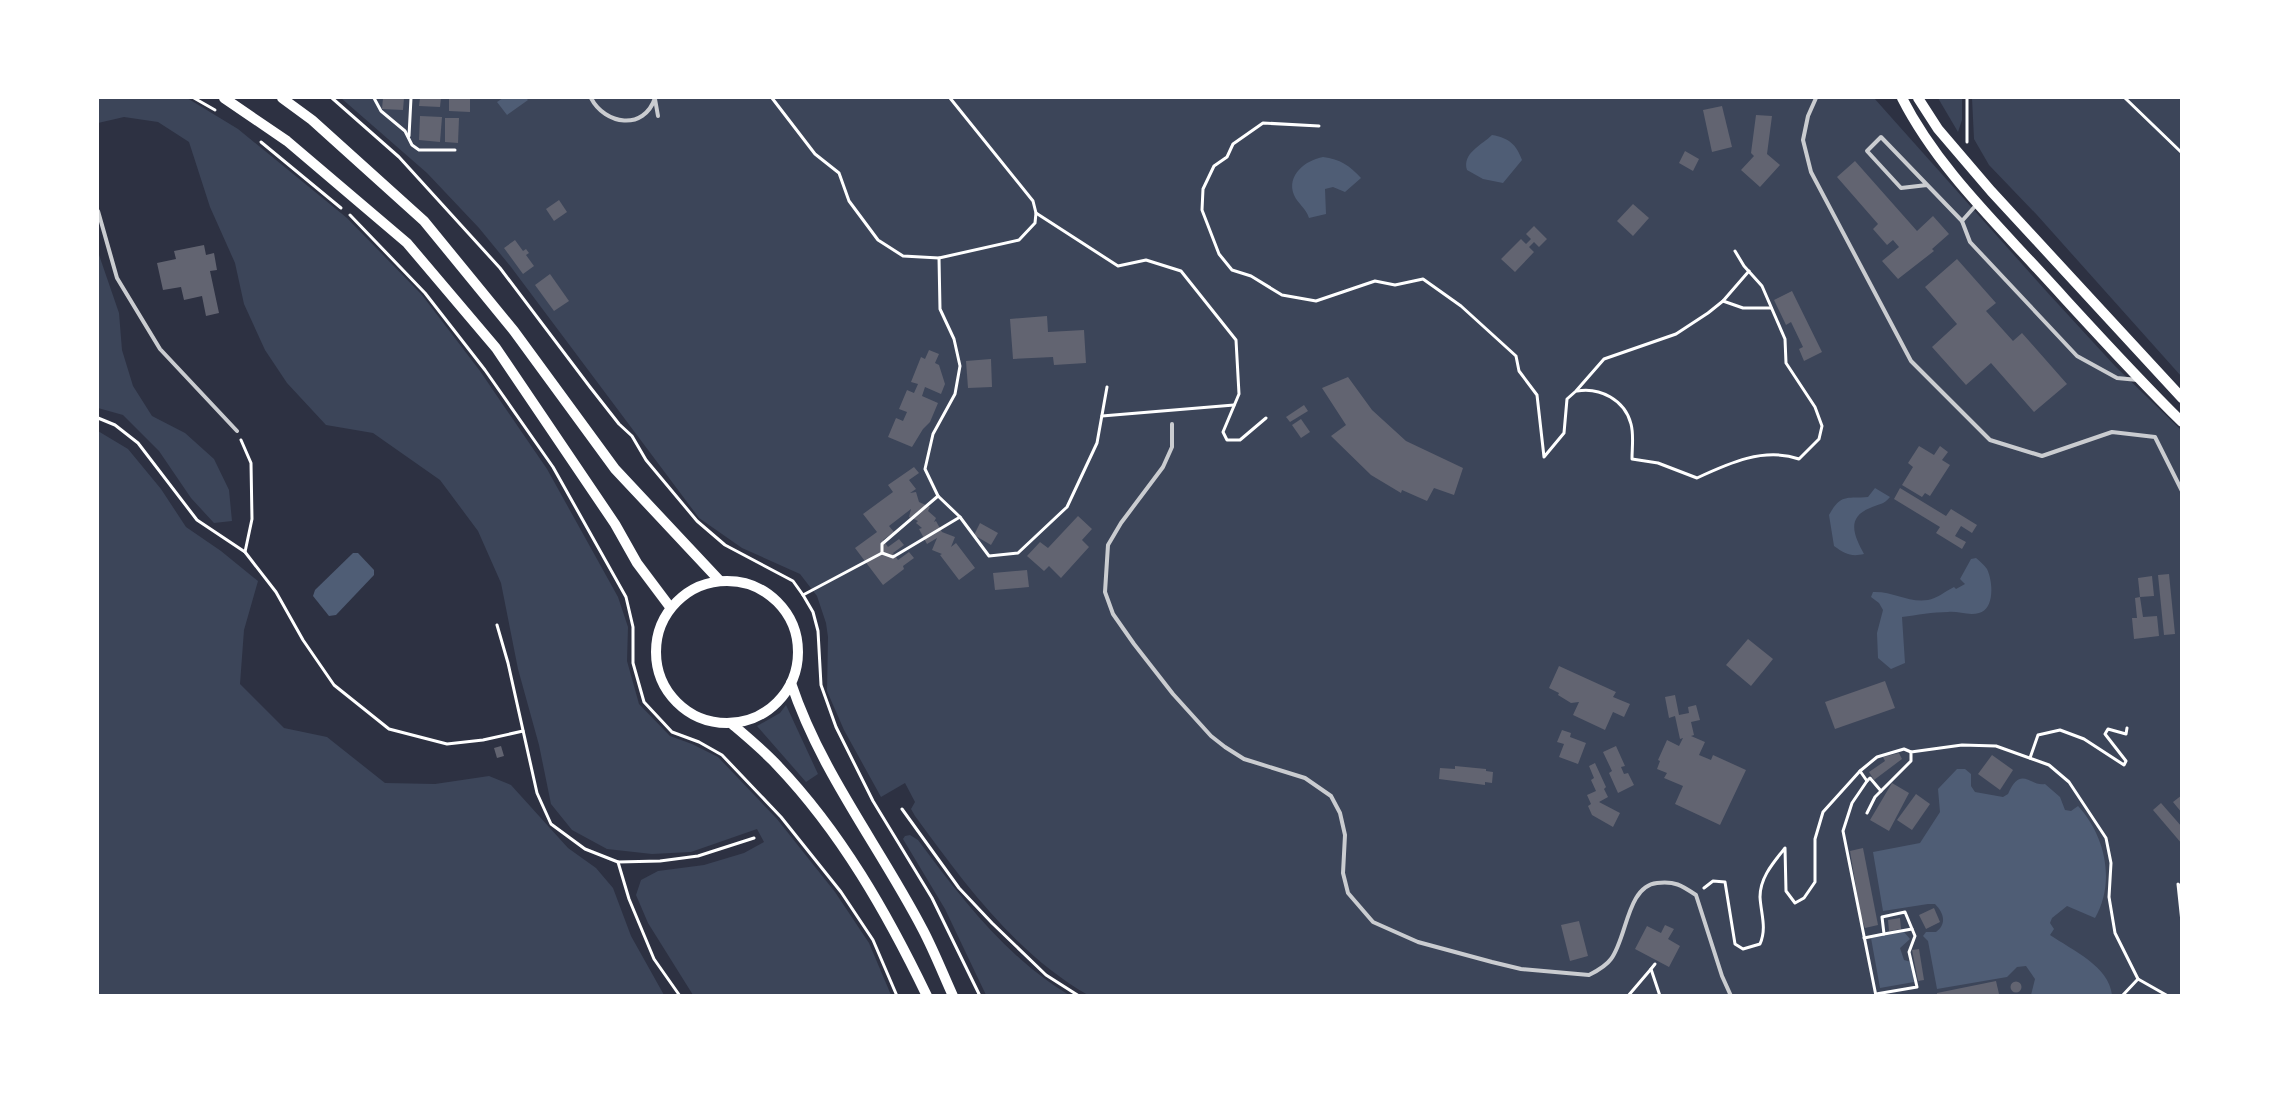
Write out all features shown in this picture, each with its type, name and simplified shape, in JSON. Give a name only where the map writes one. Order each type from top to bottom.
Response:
[{"type":"main road","points":[[224,98],[287,141],[407,243],[496,348],[615,524],[637,563],[670,607]]},
{"type":"main road","points":[[282,98],[312,120],[424,221],[514,331],[615,469],[718,580]]},
{"type":"main road","points":[[1902,98],[1913,120],[1936,153],[1977,204],[2139,380],[2182,422]]},
{"type":"main road","points":[[1918,98],[1938,129],[1958,154],[2182,398]]},
{"type":"main road","points":[[718,580],[736,580],[752,584],[767,592],[780,603],[790,618],[797,634],[799,653],[791,683],[776,704],[760,715],[732,724],[699,718],[680,706],[666,690],[657,670],[655,648],[659,626],[670,607],[684,594],[700,585],[718,580]]},
{"type":"main road","points":[[791,683],[800,709],[831,776],[923,930],[953,996]]},
{"type":"main road","points":[[732,724],[776,764],[831,831],[877,899],[927,996]]},
{"type":"lane","points":[[591,98],[596,107],[604,114],[613,119],[625,121],[636,118],[646,112],[655,98]]},
{"type":"lane","points":[[655,98],[658,116]]},
{"type":"lane","points":[[1816,98],[1808,116],[1803,140],[1811,172],[1911,361],[1990,440],[2042,456],[2112,432],[2155,437],[2182,491]]},
{"type":"lane","points":[[1927,185],[1901,188],[1867,151],[1881,137],[1962,221],[1970,242],[2077,356],[2117,378],[2139,380]]},
{"type":"lane","points":[[1962,221],[1977,204]]},
{"type":"lane","points":[[98,211],[117,278],[160,349],[237,431]]},
{"type":"lane","points":[[1172,424],[1172,447],[1163,466],[1121,523],[1108,546],[1105,592],[1113,614],[1173,694],[1211,736],[1244,759],[1305,778],[1331,796],[1340,813],[1345,835],[1344,873],[1348,893],[1372,922],[1418,942],[1492,962],[1522,969],[1589,975],[1611,960],[1619,945],[1636,895],[1650,884],[1672,882],[1696,896],[1722,976],[1731,996]]},
{"type":"path","points":[[194,98],[218,112]]},
{"type":"path","points":[[374,98],[381,111],[409,137]]},
{"type":"path","points":[[411,98],[409,137],[412,145],[419,150],[455,150]]},
{"type":"path","points":[[772,98],[815,154],[839,173],[849,201],[878,240],[903,256],[939,258],[1019,240],[1035,223],[1036,213],[1033,202],[950,98]]},
{"type":"path","points":[[1958,154],[1967,143],[1967,98]]},
{"type":"path","points":[[2125,98],[2182,153]]},
{"type":"path","points":[[1319,126],[1263,123],[1233,144],[1227,157],[1214,166],[1203,189],[1202,210],[1219,254],[1232,270],[1250,276],[1282,295],[1316,301],[1375,281],[1395,285],[1423,279],[1461,306],[1516,356],[1519,371],[1537,396],[1544,457],[1564,433],[1567,399],[1604,359],[1676,334],[1723,301],[1749,271]]},
{"type":"path","points":[[256,138],[351,216],[425,293],[485,370],[553,467],[626,597],[633,627],[633,663],[644,702],[672,732],[699,742],[722,755],[781,816],[841,892],[873,940],[897,996]]},
{"type":"path","points":[[1036,213],[1118,266],[1146,260],[1181,271],[1236,340],[1239,394],[1223,432],[1227,440],[1240,440],[1266,418]]},
{"type":"path","points":[[1576,391],[1591,389],[1606,394],[1624,410],[1630,422],[1632,433],[1632,459],[1658,463],[1697,478],[1747,458],[1771,454],[1799,459],[1819,439],[1822,426],[1815,407],[1786,363],[1785,339],[1762,286],[1736,251]]},
{"type":"path","points":[[939,258],[940,309],[954,339],[960,366],[956,394],[933,434],[925,469],[938,496],[960,517],[989,556],[1018,553],[1067,507],[1097,442],[1106,387]]},
{"type":"path","points":[[1723,301],[1743,308],[1771,308]]},
{"type":"path","points":[[1102,416],[1234,405]]},
{"type":"path","points":[[98,418],[115,425],[138,442],[197,520],[245,552],[276,592],[303,640],[334,685],[389,729],[447,744],[483,740],[523,731]]},
{"type":"path","points":[[237,431],[251,464],[252,519],[245,552]]},
{"type":"path","points":[[882,553],[882,544],[938,496]]},
{"type":"path","points":[[803,595],[882,553],[894,557],[960,517]]},
{"type":"path","points":[[497,625],[537,792],[552,824],[585,849],[618,862],[660,862],[698,856],[754,838]]},
{"type":"path","points":[[2030,758],[2038,735],[2060,730],[2084,738],[2124,765],[2126,761],[2105,734],[2108,729],[2126,734],[2127,728]]},
{"type":"path","points":[[1696,896],[1713,881],[1726,882],[1736,944],[1743,949],[1760,944],[1764,933],[1760,894],[1768,868],[1785,848],[1786,891],[1795,903],[1804,898],[1815,882],[1815,839],[1824,812],[1860,771],[1877,757],[1904,749],[1911,752],[1962,745],[1996,746],[2049,765],[2069,782],[2106,838],[2111,863],[2109,897],[2115,933],[2138,979],[2168,996]]},
{"type":"path","points":[[1867,813],[1875,797],[1911,761],[1911,752]]},
{"type":"path","points":[[1860,771],[1867,781]]},
{"type":"path","points":[[1881,791],[1870,778],[1867,781],[1852,803],[1843,831],[1876,995],[1917,987],[1910,952],[1915,936],[1905,912],[1882,917],[1884,934]]},
{"type":"path","points":[[902,809],[959,888],[992,923],[1046,975],[1079,996]]},
{"type":"path","points":[[618,862],[629,899],[654,959],[680,996]]},
{"type":"path","points":[[2182,888],[2178,884],[2182,922]]},
{"type":"path","points":[[1864,938],[1913,930]]},
{"type":"path","points":[[1628,996],[1655,964]]},
{"type":"path","points":[[1651,969],[1660,996]]},
{"type":"path","points":[[2122,996],[2138,979]]},
{"type":"shaded area","points":[[98,98],[187,98],[238,129],[347,218],[422,295],[480,371],[547,469],[618,597],[628,627],[627,661],[639,704],[670,736],[718,757],[777,819],[835,892],[869,943],[891,995],[693,995],[648,923],[636,895],[641,880],[658,871],[704,865],[744,853],[764,842],[757,829],[691,852],[652,854],[607,849],[572,830],[551,804],[539,745],[518,669],[501,583],[478,531],[440,480],[373,433],[326,425],[287,383],[265,350],[244,304],[235,263],[210,207],[189,142],[158,122],[124,117],[98,123]]},
{"type":"shaded area","points":[[341,98],[1874,98],[2115,366],[2181,430],[2181,995],[1088,995],[1037,959],[992,915],[915,816],[911,809],[915,802],[905,783],[881,797],[844,730],[827,691],[828,637],[826,623],[817,596],[800,574],[742,548],[699,518],[511,267],[479,228],[427,173]]},
{"type":"shaded area","points":[[503,98],[526,98],[528,100],[507,115],[497,102]]},
{"type":"shaded area","points":[[1938,98],[1962,98],[1962,120],[1958,132]]},
{"type":"shaded area","points":[[1972,98],[2181,98],[2181,376],[2037,215],[1989,165],[1974,139]]},
{"type":"shaded area","points":[[1492,135],[1503,138],[1511,143],[1522,160],[1503,183],[1483,179],[1467,170],[1466,164],[1470,154]]},
{"type":"shaded area","points":[[1323,157],[1335,159],[1353,170],[1361,178],[1345,192],[1333,187],[1325,189],[1326,214],[1309,218],[1294,195],[1293,181],[1295,175],[1304,165]]},
{"type":"shaded area","points":[[98,252],[119,313],[122,350],[133,386],[152,416],[185,433],[214,459],[229,490],[232,521],[214,523],[191,498],[159,451],[123,415],[98,408]]},
{"type":"shaded area","points":[[98,431],[128,449],[161,489],[186,527],[221,551],[258,581],[244,630],[240,684],[284,728],[327,737],[385,783],[435,784],[489,776],[511,785],[568,848],[596,868],[613,888],[631,936],[664,995],[98,995]]},
{"type":"shaded area","points":[[1875,488],[1890,497],[1883,503],[1862,512],[1857,517],[1854,528],[1855,535],[1864,554],[1852,555],[1845,553],[1834,546],[1829,515],[1841,500],[1845,498],[1868,497]]},
{"type":"shaded area","points":[[353,553],[358,553],[374,570],[374,575],[336,615],[329,616],[313,596],[315,590]]},
{"type":"shaded area","points":[[1976,558],[1987,569],[1991,580],[1991,594],[1988,606],[1975,614],[1942,612],[1902,617],[1905,663],[1891,669],[1878,658],[1877,633],[1883,610],[1879,603],[1871,597],[1873,592],[1887,593],[1914,600],[1938,597],[1954,587],[1956,589],[1965,584],[1960,579],[1971,559]]},
{"type":"shaded area","points":[[786,705],[818,774],[806,782],[757,726],[780,713]]},
{"type":"shaded area","points":[[1957,769],[1965,769],[1971,774],[1971,786],[1975,792],[2003,797],[2008,794],[2017,780],[2021,778],[2045,784],[2060,797],[2065,810],[2071,811],[2078,806],[2087,818],[2101,845],[2104,859],[2105,889],[2101,904],[2095,918],[2067,906],[2052,918],[2050,923],[2054,929],[2050,935],[2097,967],[2109,985],[2112,995],[2031,995],[2035,979],[2026,966],[2017,967],[2007,977],[1937,989],[1928,941],[1923,936],[1926,932],[1936,932],[1942,926],[1943,918],[1938,907],[1935,904],[1928,904],[1883,911],[1873,852],[1920,843],[1940,812],[1938,789]]},
{"type":"shaded area","points":[[910,835],[918,840],[968,905],[1005,945],[1046,980],[1069,995],[986,995],[945,909],[903,839],[905,836]]},
{"type":"shaded area","points":[[1904,932],[1910,939],[1900,948],[1904,960],[1911,962],[1914,982],[1880,988],[1871,938]]},
{"type":"building","points":[[383,98],[404,98],[403,110],[382,109]]},
{"type":"building","points":[[420,98],[441,98],[440,107],[419,106]]},
{"type":"building","points":[[449,98],[470,98],[470,112],[449,111]]},
{"type":"building","points":[[1722,106],[1732,147],[1712,152],[1703,110]]},
{"type":"building","points":[[1756,115],[1772,116],[1767,154],[1780,165],[1760,187],[1741,170],[1754,156],[1751,153]]},
{"type":"building","points":[[420,116],[442,117],[440,142],[419,140]]},
{"type":"building","points":[[445,118],[459,118],[458,143],[445,142]]},
{"type":"building","points":[[1685,151],[1699,159],[1693,171],[1679,163]]},
{"type":"building","points":[[1855,161],[1917,231],[1933,216],[1949,234],[1932,249],[1934,251],[1898,279],[1882,261],[1899,247],[1893,240],[1887,245],[1873,229],[1878,224],[1837,177]]},
{"type":"building","points":[[559,200],[567,212],[554,221],[546,209]]},
{"type":"building","points":[[1633,204],[1649,218],[1633,236],[1617,221]]},
{"type":"building","points":[[1534,226],[1547,239],[1539,247],[1534,242],[1529,247],[1534,252],[1515,272],[1501,259],[1521,239],[1526,244],[1531,239],[1526,234]]},
{"type":"building","points":[[515,240],[523,251],[526,249],[529,253],[526,255],[534,266],[523,274],[504,248]]},
{"type":"building","points":[[204,245],[206,255],[214,253],[217,270],[210,271],[219,313],[206,316],[202,296],[184,300],[181,287],[163,290],[157,263],[176,259],[174,251]]},
{"type":"building","points":[[1957,259],[1996,303],[1986,311],[2013,341],[2022,333],[2067,384],[2034,412],[1991,363],[1966,385],[1932,347],[1957,324],[1925,287]]},
{"type":"building","points":[[550,274],[569,301],[554,311],[535,285]]},
{"type":"building","points":[[1792,291],[1822,352],[1804,361],[1799,349],[1803,347],[1791,322],[1786,325],[1774,300]]},
{"type":"building","points":[[1047,316],[1048,332],[1084,330],[1086,363],[1054,365],[1053,357],[1013,359],[1010,319]]},
{"type":"building","points":[[929,350],[939,354],[935,363],[939,365],[945,384],[941,394],[925,387],[922,396],[938,403],[930,422],[923,429],[912,447],[888,437],[896,418],[903,421],[907,412],[899,409],[907,390],[914,393],[918,384],[911,382],[921,357],[925,359]]},
{"type":"building","points":[[991,359],[992,387],[968,388],[966,361]]},
{"type":"building","points":[[1348,377],[1372,410],[1406,441],[1463,468],[1454,495],[1434,488],[1427,501],[1402,490],[1401,493],[1371,475],[1331,436],[1346,425],[1322,388]]},
{"type":"building","points":[[1304,405],[1308,411],[1290,422],[1286,417]]},
{"type":"building","points":[[1301,419],[1310,432],[1301,438],[1292,425]]},
{"type":"building","points":[[1919,446],[1934,455],[1940,446],[1948,452],[1942,460],[1950,465],[1930,496],[1925,493],[1922,497],[1902,485],[1913,467],[1908,463]]},
{"type":"building","points":[[914,467],[919,473],[909,480],[916,489],[910,493],[916,492],[919,502],[930,507],[928,511],[936,518],[934,522],[936,521],[942,532],[955,537],[951,547],[956,543],[975,568],[959,580],[940,555],[942,554],[932,550],[937,538],[927,544],[919,529],[922,528],[916,523],[918,521],[909,517],[911,509],[889,526],[894,532],[883,540],[888,547],[899,539],[904,545],[893,553],[898,560],[909,552],[914,558],[903,566],[904,569],[883,585],[855,548],[877,532],[863,514],[893,492],[888,485]]},
{"type":"building","points":[[1900,488],[1946,516],[1951,509],[1977,525],[1972,533],[1961,526],[1955,536],[1966,542],[1962,549],[1936,533],[1940,527],[1894,499]]},
{"type":"building","points":[[1078,516],[1092,529],[1082,540],[1089,547],[1061,578],[1049,566],[1044,571],[1027,556],[1040,542],[1048,548]]},
{"type":"building","points":[[980,523],[998,533],[991,545],[974,535]]},
{"type":"building","points":[[1027,570],[1029,587],[995,590],[993,573]]},
{"type":"building","points":[[2169,574],[2175,634],[2164,635],[2158,575]]},
{"type":"building","points":[[2152,576],[2154,596],[2140,597],[2138,578]]},
{"type":"building","points":[[2140,597],[2143,617],[2157,616],[2159,636],[2134,639],[2132,618],[2137,618],[2135,598]]},
{"type":"building","points":[[1748,639],[1773,659],[1751,686],[1726,665]]},
{"type":"building","points":[[1559,666],[1616,692],[1613,697],[1630,704],[1624,717],[1613,712],[1605,730],[1573,715],[1579,702],[1571,703],[1558,695],[1559,693],[1549,688]]},
{"type":"building","points":[[1885,681],[1895,708],[1835,729],[1825,702]]},
{"type":"building","points":[[1675,695],[1679,715],[1689,713],[1688,707],[1696,705],[1700,720],[1691,722],[1694,735],[1691,736],[1705,742],[1699,755],[1711,760],[1713,755],[1746,770],[1720,825],[1675,804],[1683,786],[1664,778],[1667,773],[1657,769],[1660,761],[1658,760],[1667,740],[1679,746],[1683,738],[1680,739],[1675,716],[1669,718],[1665,697]]},
{"type":"building","points":[[1562,730],[1571,733],[1570,737],[1586,743],[1578,764],[1559,757],[1564,744],[1557,742]]},
{"type":"building","points":[[501,746],[504,756],[497,758],[494,748]]},
{"type":"building","points":[[1616,746],[1625,766],[1621,767],[1624,774],[1628,773],[1634,785],[1618,793],[1609,773],[1612,771],[1603,752]]},
{"type":"building","points":[[1899,753],[1902,759],[1874,780],[1869,772],[1885,761],[1883,757]]},
{"type":"building","points":[[1992,755],[2013,770],[2000,790],[1978,774]]},
{"type":"building","points":[[1595,763],[1606,787],[1604,789],[1608,797],[1599,802],[1620,813],[1613,827],[1592,815],[1588,806],[1591,804],[1587,795],[1596,791],[1591,780],[1594,778],[1589,766]]},
{"type":"building","points":[[1455,766],[1486,769],[1486,771],[1493,772],[1492,783],[1485,782],[1485,785],[1439,779],[1440,768],[1455,769]]},
{"type":"building","points":[[1892,783],[1909,793],[1889,831],[1870,820]]},
{"type":"building","points":[[1916,794],[1930,804],[1912,830],[1897,820]]},
{"type":"building","points":[[2182,795],[2182,813],[2173,802]]},
{"type":"building","points":[[2161,803],[2182,827],[2182,844],[2153,810]]},
{"type":"building","points":[[1863,848],[1878,925],[1865,928],[1861,917],[1850,851]]},
{"type":"building","points":[[1934,908],[1940,922],[1926,929],[1919,915]]},
{"type":"building","points":[[1900,918],[1901,929],[1889,931],[1888,920]]},
{"type":"building","points":[[1579,921],[1588,956],[1570,961],[1561,925]]},
{"type":"building","points":[[1665,925],[1674,929],[1668,939],[1680,946],[1669,967],[1635,949],[1647,926],[1661,933]]},
{"type":"building","points":[[1919,949],[1924,980],[1918,981],[1912,950]]},
{"type":"building","points":[[1996,981],[1999,994],[1991,996],[1937,996],[1937,993]]},
{"type":"building","points":[[2016,981],[2022,987],[2016,993],[2010,987]]}]
